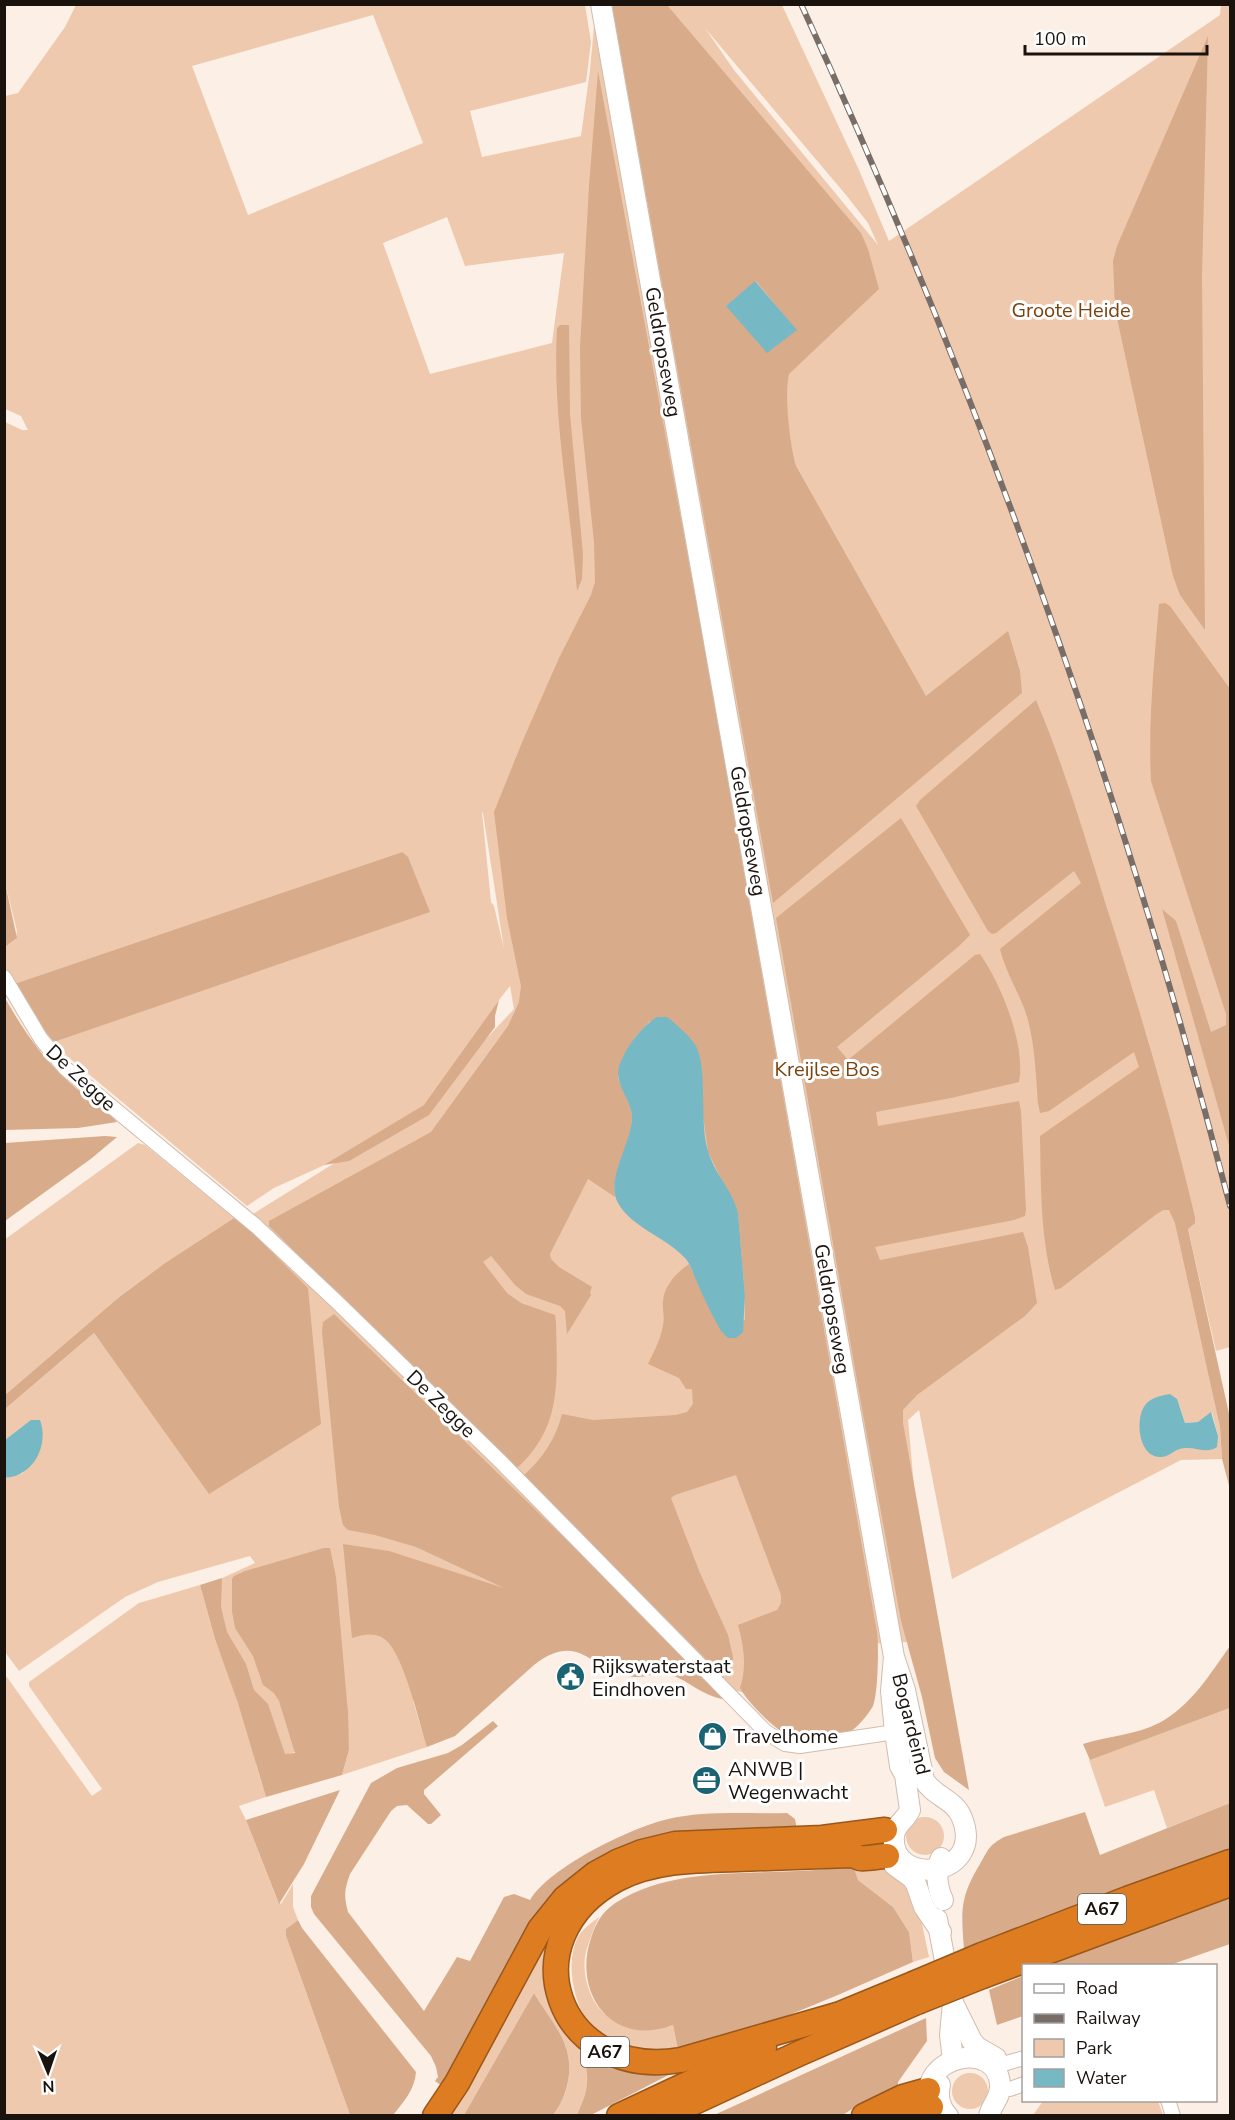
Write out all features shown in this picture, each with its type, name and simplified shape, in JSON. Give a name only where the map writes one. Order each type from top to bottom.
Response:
[{"type":"highway","points":[[435,2115],[457,2083],[540,1929],[566,1898],[595,1874],[642,1851],[675,1844],[822,1838],[888,1845]]},
{"type":"highway","name":"A67","points":[[888,1845],[860,1858],[855,1855],[688,1861],[640,1870],[606,1886],[582,1905],[566,1928],[556,1960],[558,1992],[575,2025],[597,2047],[627,2060],[656,2063],[681,2060],[915,1993]]},
{"type":"highway","name":"A67","points":[[670,2113],[915,1993],[983,1965],[1127,1899],[1230,1862]]},
{"type":"highway","name":"A67","points":[[983,1965],[1230,1884]]},
{"type":"highway","name":"A67","points":[[619,2115],[837,2015]]},
{"type":"highway","points":[[864,2115],[903,2097],[935,2109]]},
{"type":"highway","points":[[903,2115],[935,2109]]},
{"type":"main road","name":"Geldropseweg","points":[[601,4],[894,1657]]},
{"type":"main road","name":"Bogardeind","points":[[894,1657],[905,1690],[904,1731],[898,1776],[906,1805]]},
{"type":"main road","name":"Bogardeind","points":[[904,1731],[924,1780],[932,1791],[952,1803],[960,1814],[960,1826]]},
{"type":"main road","points":[[929,1871],[895,1866],[888,1845],[893,1815],[906,1805],[922,1802],[937,1805],[960,1826],[956,1831],[954,1843],[929,1871],[928,1883],[941,1932],[953,2003],[952,2029],[964,2055]]},
{"type":"main road","points":[[929,1871],[943,1900],[941,1932]]},
{"type":"main road","points":[[953,2003],[964,2021],[969,2036],[964,2055]]},
{"type":"main road","points":[[935,2109],[936,2072],[964,2055],[999,2060],[1010,2075],[1005,2105],[997,2115]]},
{"type":"main road","points":[[989,2115],[1000,2093],[1000,2086],[1010,2075]]},
{"type":"street","name":"De Zegge","points":[[4,977],[41,1039],[65,1068],[255,1226],[338,1302],[501,1462],[766,1732],[777,1741],[794,1746],[904,1731]]},
{"type":"street","points":[[1010,2075],[1022,2059]]},
{"type":"green space","points":[[76,5],[585,5],[591,42],[586,82],[470,111],[482,157],[581,136],[596,5],[782,5],[859,170],[889,241],[1220,15],[1221,5],[1230,5],[1230,1347],[1216,1351],[1188,1229],[1180,1228],[1220,1427],[1222,1459],[1181,1460],[952,1579],[919,1410],[908,1420],[928,1641],[865,1644],[804,1706],[728,1689],[714,1669],[664,1671],[599,1633],[413,1701],[427,1747],[342,1775],[349,1750],[347,1724],[325,1743],[256,1764],[266,1797],[239,1806],[278,1902],[281,1904],[293,1884],[293,1907],[298,1920],[286,1929],[286,1936],[350,2115],[5,2115],[4,1673],[92,1796],[102,1789],[29,1686],[29,1682],[139,1603],[200,1585],[222,1657],[205,1586],[255,1563],[250,1556],[158,1582],[125,1597],[19,1671],[5,1652],[5,1478],[23,1473],[29,1422],[5,1440],[5,1409],[94,1333],[175,1445],[95,1326],[243,1220],[418,1111],[331,1162],[274,1188],[247,1206],[67,1056],[54,1042],[157,1005],[422,893],[402,852],[14,984],[5,967],[5,947],[16,939],[17,931],[4,878],[5,422],[22,430],[28,430],[21,416],[5,409],[5,96],[18,93],[65,27]],"holes":[[[373,15],[423,143],[248,215],[192,66]],[[705,28],[846,195],[868,223],[878,245],[734,70]],[[447,217],[465,266],[564,253],[552,343],[430,374],[383,243]],[[482,812],[504,949],[494,906],[491,902]],[[510,986],[514,1009],[428,1101],[499,1000]],[[1179,1405],[1185,1423],[1198,1422],[1212,1413],[1218,1436],[1203,1450],[1187,1447],[1178,1449]]]},
{"type":"green space","points":[[612,5],[667,5],[861,233],[879,289],[789,374],[788,420],[796,466],[926,696],[1008,631],[1020,671],[1022,693],[773,903]],"holes":[[[756,281],[796,330],[794,332],[726,306]]]},
{"type":"green space","points":[[1208,36],[1202,276],[1205,630],[1180,595],[1173,576],[1115,309],[1113,261],[1117,246]]},
{"type":"green space","points":[[598,71],[701,627],[877,1632],[878,1670],[873,1706],[851,1731],[830,1738],[797,1739],[787,1735],[749,1701],[740,1688],[744,1656],[738,1625],[777,1610],[781,1603],[781,1595],[736,1475],[671,1498],[700,1573],[728,1635],[733,1657],[732,1668],[726,1674],[719,1672],[523,1476],[547,1448],[562,1414],[593,1420],[676,1415],[687,1412],[693,1404],[692,1389],[686,1389],[679,1378],[648,1364],[662,1330],[663,1301],[666,1290],[676,1275],[689,1264],[722,1331],[745,1320],[738,1213],[708,1152],[702,1108],[650,1021],[635,1037],[618,1078],[629,1103],[632,1118],[629,1138],[616,1177],[615,1197],[588,1179],[550,1254],[551,1259],[559,1267],[592,1287],[591,1295],[567,1334],[565,1311],[560,1306],[526,1294],[515,1285],[491,1256],[483,1262],[507,1293],[521,1303],[555,1315],[556,1383],[550,1419],[531,1453],[516,1469],[269,1226],[269,1221],[431,1132],[508,1026],[519,1002],[521,986],[507,918],[494,812],[559,658],[591,595],[595,582],[594,542],[581,418],[580,348]]},
{"type":"green space","points":[[560,325],[569,325],[570,414],[583,554],[582,579],[577,591],[559,426],[556,361],[557,328]]},
{"type":"green space","points":[[1165,603],[1170,606],[1230,689],[1230,1149],[1162,909],[1176,921],[1211,1032],[1226,1025],[1226,1014],[1151,781],[1151,715],[1155,649],[1159,604]]},
{"type":"green space","points":[[1036,700],[1065,775],[1118,941],[1153,1059],[1195,1217],[1195,1223],[1188,1229],[1230,1418],[1230,1489],[1222,1459],[1220,1427],[1175,1223],[1169,1210],[1163,1210],[1154,1216],[1061,1288],[1055,1290],[1050,1271],[1042,1214],[1040,1136],[1139,1067],[1134,1052],[1049,1111],[1040,1113],[1034,1051],[1028,1020],[1000,949],[1081,883],[1074,871],[992,934],[988,931],[916,806],[920,800]]},
{"type":"green space","name":"Kreijlse Bos","points":[[901,818],[970,935],[837,1047],[848,1060],[975,955],[980,954],[996,981],[1010,1015],[1019,1051],[1019,1082],[876,1112],[878,1126],[1019,1101],[1026,1210],[1025,1216],[1014,1220],[875,1247],[880,1260],[1023,1232],[1028,1247],[1037,1303],[1025,1316],[917,1395],[903,1410],[903,1423],[969,1790],[944,1772],[935,1758],[922,1697],[901,1621],[776,918]]},
{"type":"green space","points":[[402,852],[408,857],[430,912],[54,1042],[37,1022],[14,984]]},
{"type":"green space","points":[[4,878],[17,938],[5,947],[4,947]]},
{"type":"green space","points":[[5,998],[26,1033],[51,1064],[117,1122],[78,1128],[5,1130]]},
{"type":"green space","points":[[499,1000],[495,1027],[429,1115],[349,1161],[324,1165],[424,1105]]},
{"type":"green space","points":[[117,1137],[92,1158],[5,1221],[5,1143]]},
{"type":"green space","points":[[138,1143],[145,1145],[234,1218],[165,1263],[118,1298],[5,1395],[4,1240]]},
{"type":"green space","points":[[234,1218],[256,1236],[308,1288],[321,1424],[209,1494],[94,1333],[5,1409],[5,1395],[118,1298],[165,1263]]},
{"type":"green space","points":[[334,1314],[582,1555],[722,1696],[722,1699],[709,1695],[668,1674],[635,1677],[620,1674],[586,1656],[564,1651],[550,1655],[534,1665],[455,1736],[427,1747],[404,1671],[390,1645],[383,1638],[375,1635],[352,1638],[343,1544],[389,1551],[504,1588],[416,1547],[348,1530],[343,1525],[339,1507],[322,1332],[323,1322]]},
{"type":"green space","points":[[330,1548],[336,1577],[349,1750],[342,1775],[266,1797],[200,1585],[222,1578],[221,1607],[227,1632],[246,1664],[254,1690],[268,1704],[285,1754],[295,1753],[279,1701],[274,1693],[263,1685],[253,1656],[235,1628],[232,1611],[232,1579],[245,1571]]},
{"type":"green space","points":[[1230,1646],[1230,1708],[1090,1760],[1083,1744],[1150,1727],[1181,1708],[1199,1689]]},
{"type":"green space","points":[[1230,1708],[1230,1803],[1167,1828],[1154,1790],[1105,1807],[1089,1760]]},
{"type":"green space","points":[[493,1721],[498,1726],[424,1790],[424,1794],[441,1815],[428,1824],[407,1805],[397,1806],[391,1811],[350,1874],[345,1893],[348,1912],[424,2011],[457,1957],[470,1961],[504,1897],[514,1894],[530,1900],[540,1887],[572,1862],[613,1840],[668,1819],[697,1814],[727,1813],[787,1813],[795,1819],[798,1836],[576,1885],[445,2088],[435,2081],[438,2077],[431,2056],[314,1914],[311,1907],[311,1896],[371,1783],[397,1768],[448,1753]]},
{"type":"green space","points":[[340,1790],[304,1864],[279,1904],[246,1820]]},
{"type":"green space","points":[[1230,1803],[1230,1849],[964,1949],[962,1914],[965,1895],[989,1848],[1004,1837],[1085,1812],[1100,1855]]},
{"type":"green space","points":[[925,1817],[938,1823],[944,1836],[938,1849],[925,1855],[912,1849],[906,1836],[912,1823]]},
{"type":"green space","points":[[877,1864],[907,1883],[921,1919],[929,1957],[913,1962],[909,1932],[893,1907],[858,1880],[853,1865]]},
{"type":"green space","points":[[853,1865],[858,1880],[893,1907],[909,1932],[913,1962],[768,2023],[678,2050],[673,2025],[651,2030],[632,2029],[616,2022],[602,2011],[593,1996],[587,1978],[587,1959],[591,1938],[601,1917],[617,1902],[643,1889],[701,1876],[824,1869]]},
{"type":"green space","points":[[1230,1896],[1230,1944],[1173,1964],[1053,1964]]},
{"type":"green space","points":[[599,1917],[585,1960],[586,1978],[591,1996],[601,2011],[612,2018],[668,2027],[673,2025],[678,2050],[643,2050],[618,2045],[586,2020],[572,1980],[572,1959],[579,1936]]},
{"type":"green space","points":[[298,1920],[416,2072],[411,2090],[393,2115],[350,2115],[286,1936],[286,1929]]},
{"type":"green space","points":[[563,1929],[576,2036],[589,2080],[584,2101],[576,2115],[553,2115],[566,2091],[569,2073],[568,2054],[559,2032],[534,1993],[464,2115],[447,2116],[551,1933]]},
{"type":"green space","points":[[1022,1976],[1022,2016],[997,2025],[989,1990]]},
{"type":"green space","points":[[534,1993],[559,2032],[568,2054],[568,2082],[558,2107],[553,2115],[464,2115]]},
{"type":"green space","points":[[926,2018],[927,2041],[898,2082],[898,2093],[855,2107],[843,2115],[712,2116]]},
{"type":"green space","points":[[576,2036],[686,2066],[591,2115],[576,2116],[585,2094],[587,2076],[584,2058]]},
{"type":"green space","points":[[970,2073],[983,2078],[988,2091],[983,2104],[970,2109],[957,2104],[952,2091],[957,2078]]},
{"type":"green space","points":[[1042,2102],[1158,2102],[1163,2115],[1033,2115]]},
{"type":"water","points":[[755,281],[797,330],[767,353],[726,306]]},
{"type":"water","points":[[657,1017],[667,1017],[679,1027],[696,1046],[700,1056],[705,1139],[711,1159],[738,1213],[745,1296],[743,1332],[736,1338],[728,1338],[721,1331],[687,1260],[624,1212],[615,1194],[616,1173],[631,1129],[632,1119],[630,1106],[619,1080],[619,1067],[634,1039]]},
{"type":"water","points":[[1170,1394],[1177,1399],[1185,1423],[1198,1422],[1211,1412],[1218,1436],[1217,1447],[1205,1450],[1181,1448],[1163,1457],[1152,1455],[1146,1450],[1140,1433],[1144,1407],[1153,1399]]},
{"type":"water","points":[[31,1420],[40,1420],[42,1427],[42,1442],[38,1456],[29,1468],[5,1478],[5,1440]]},
{"type":"railway","points":[[801,4],[928,297],[987,446],[1042,596],[1095,747],[1143,899],[1230,1206]]},
{"type":"place","name":"Rijkswaterstaat Eindhoven","points":[[571,1677]]},
{"type":"place","name":"Travelhome","points":[[712,1736]]},
{"type":"place","name":"ANWB | Wegenwacht","points":[[707,1781]]},
{"type":"park label","name":"Groote Heide","points":[[1071,310]]}]
